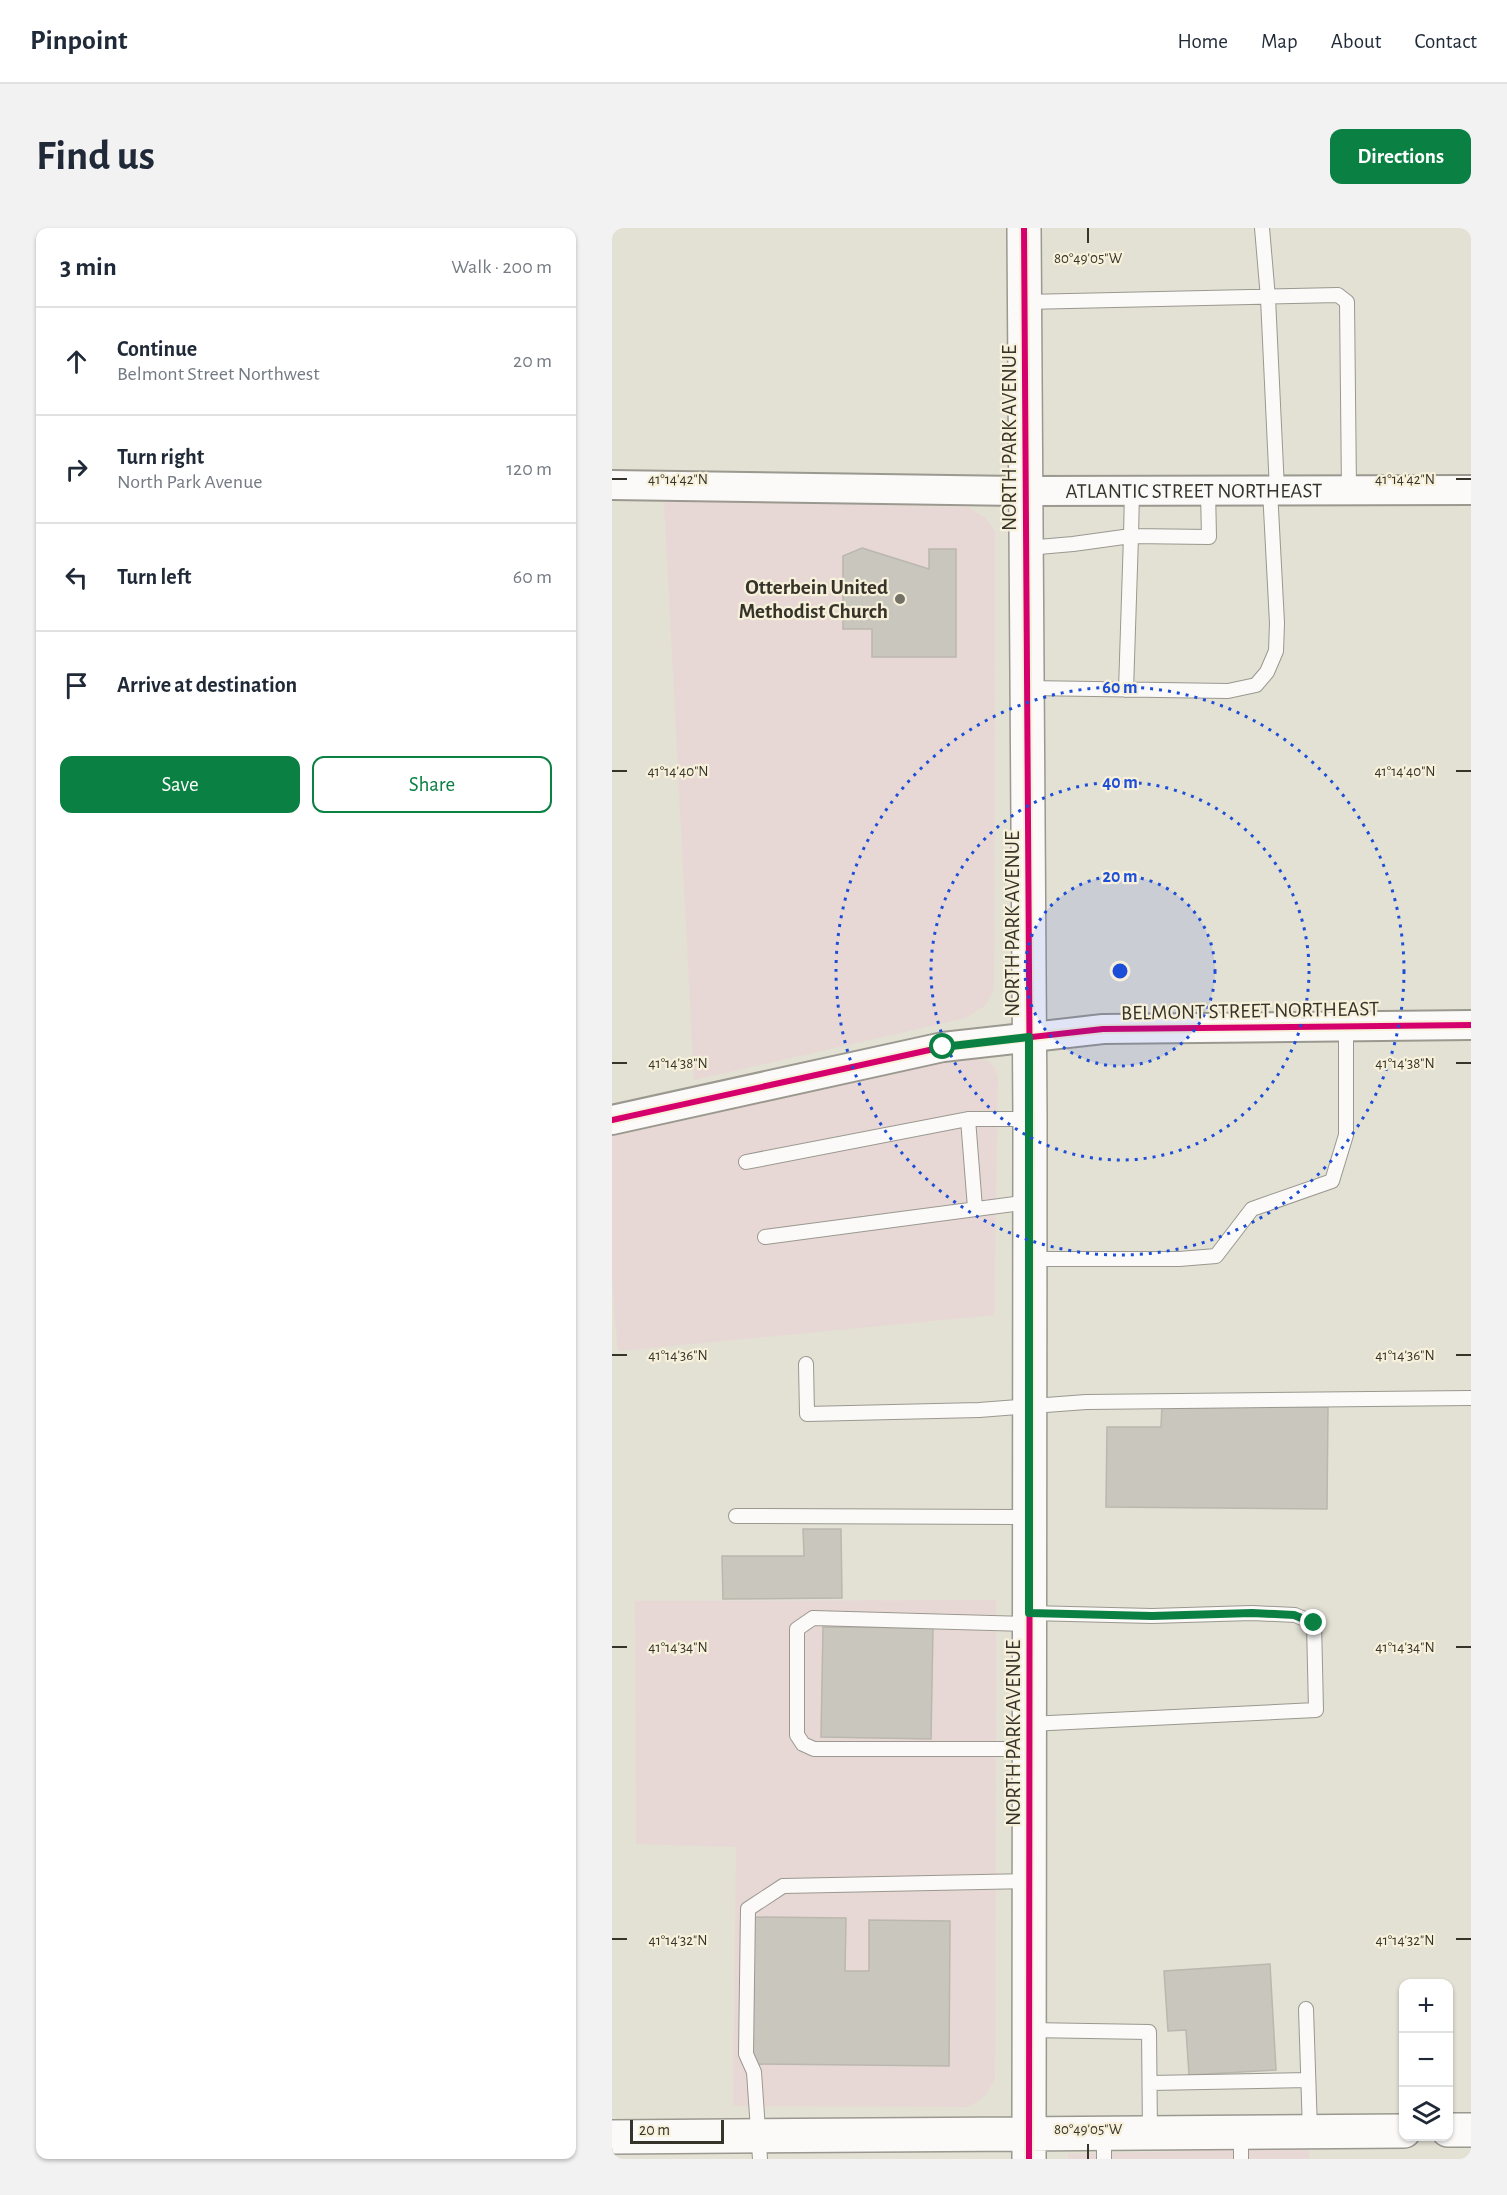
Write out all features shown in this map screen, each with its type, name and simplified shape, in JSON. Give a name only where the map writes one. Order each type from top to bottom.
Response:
[{"type":"street","name":"NORTH PARK AVENUE","points":[[1024,228],[1030,1119],[1029,2147]]},
{"type":"street","name":"ATLANTIC STREET NORTHEAST","points":[[612,485],[1026,491],[1471,490]]},
{"type":"street","name":"BELMONT STREET NORTHEAST","points":[[612,1120],[943,1047],[1029,1037],[1103,1029],[1471,1025]]},
{"type":"street","points":[[1453,2130],[1471,2130]]},
{"type":"street","points":[[612,2137],[759,2148],[1029,2147],[1104,2146],[1150,2133],[1241,2146],[1310,2132],[1399,2131]]},
{"type":"lane","points":[[1028,688],[1228,691],[1256,685],[1267,672],[1276,651],[1277,623],[1268,298],[1262,228]]},
{"type":"lane","points":[[1025,302],[1338,295],[1347,302],[1349,490]]},
{"type":"lane","points":[[1027,548],[1131,536],[1209,537],[1208,490]]},
{"type":"lane","points":[[1126,690],[1132,491]]},
{"type":"lane","points":[[1030,1258],[1179,1259],[1216,1256],[1252,1209],[1332,1181],[1346,1135],[1346,1026]]},
{"type":"lane","points":[[968,1119],[975,1208]]},
{"type":"lane","points":[[746,1162],[968,1119],[1030,1119]]},
{"type":"lane","points":[[765,1237],[1029,1202]]},
{"type":"lane","points":[[806,1364],[807,1414],[979,1410],[1086,1402],[1471,1398]]},
{"type":"lane","points":[[736,1516],[1029,1517]]},
{"type":"lane","points":[[1252,1613],[1294,1615],[1314,1623],[1316,1710],[1029,1737],[813,1749],[803,1744],[797,1735],[797,1629],[813,1618],[1029,1618],[1252,1613]]},
{"type":"lane","points":[[759,2148],[754,2072],[746,2054],[748,1909],[783,1886],[1029,1881]]},
{"type":"lane","points":[[1306,2009],[1310,2132]]},
{"type":"lane","points":[[1029,2031],[1149,2032],[1150,2133]]},
{"type":"lane","points":[[1150,2083],[1308,2080]]},
{"type":"shaded area","points":[[664,500],[968,507],[985,518],[995,531],[994,989],[986,1005],[966,1018],[694,1080]]},
{"type":"shaded area","points":[[967,1056],[988,1061],[995,1068],[998,1079],[994,1315],[618,1351],[612,1281],[612,1131]]},
{"type":"shaded area","points":[[996,1600],[995,2080],[985,2096],[969,2107],[733,2106],[736,1847],[636,1844],[635,1601]]},
{"type":"shaded area","points":[[1309,2148],[1309,2159],[1068,2159],[1068,2154]]},
{"type":"building","name":"Otterbein United Methodist Church","points":[[862,548],[929,569],[929,549],[956,549],[956,657],[872,657],[872,629],[843,629],[843,556]]},
{"type":"building","points":[[1162,1405],[1328,1407],[1327,1509],[1106,1507],[1107,1427],[1161,1427]]},
{"type":"building","points":[[803,1529],[841,1529],[842,1598],[723,1599],[722,1556],[804,1556]]},
{"type":"building","points":[[823,1627],[933,1628],[931,1739],[821,1737]]},
{"type":"building","points":[[752,1917],[846,1918],[845,1971],[869,1971],[869,1920],[950,1921],[949,2066],[750,2064]]},
{"type":"building","points":[[1270,1964],[1276,2070],[1189,2075],[1186,2030],[1168,2031],[1164,1971]]},
{"type":"cycle path","points":[[1024,228],[1030,1119],[1029,2159]]},
{"type":"cycle path","points":[[612,1120],[943,1047],[1103,1029],[1471,1025]]},
{"type":"place","name":"Otterbein United Methodist Church","points":[[900,599]]},
{"type":"route","points":[[943,1047],[1029,1037],[1029,1613],[1152,1616],[1252,1613],[1294,1615],[1314,1623]]}]
